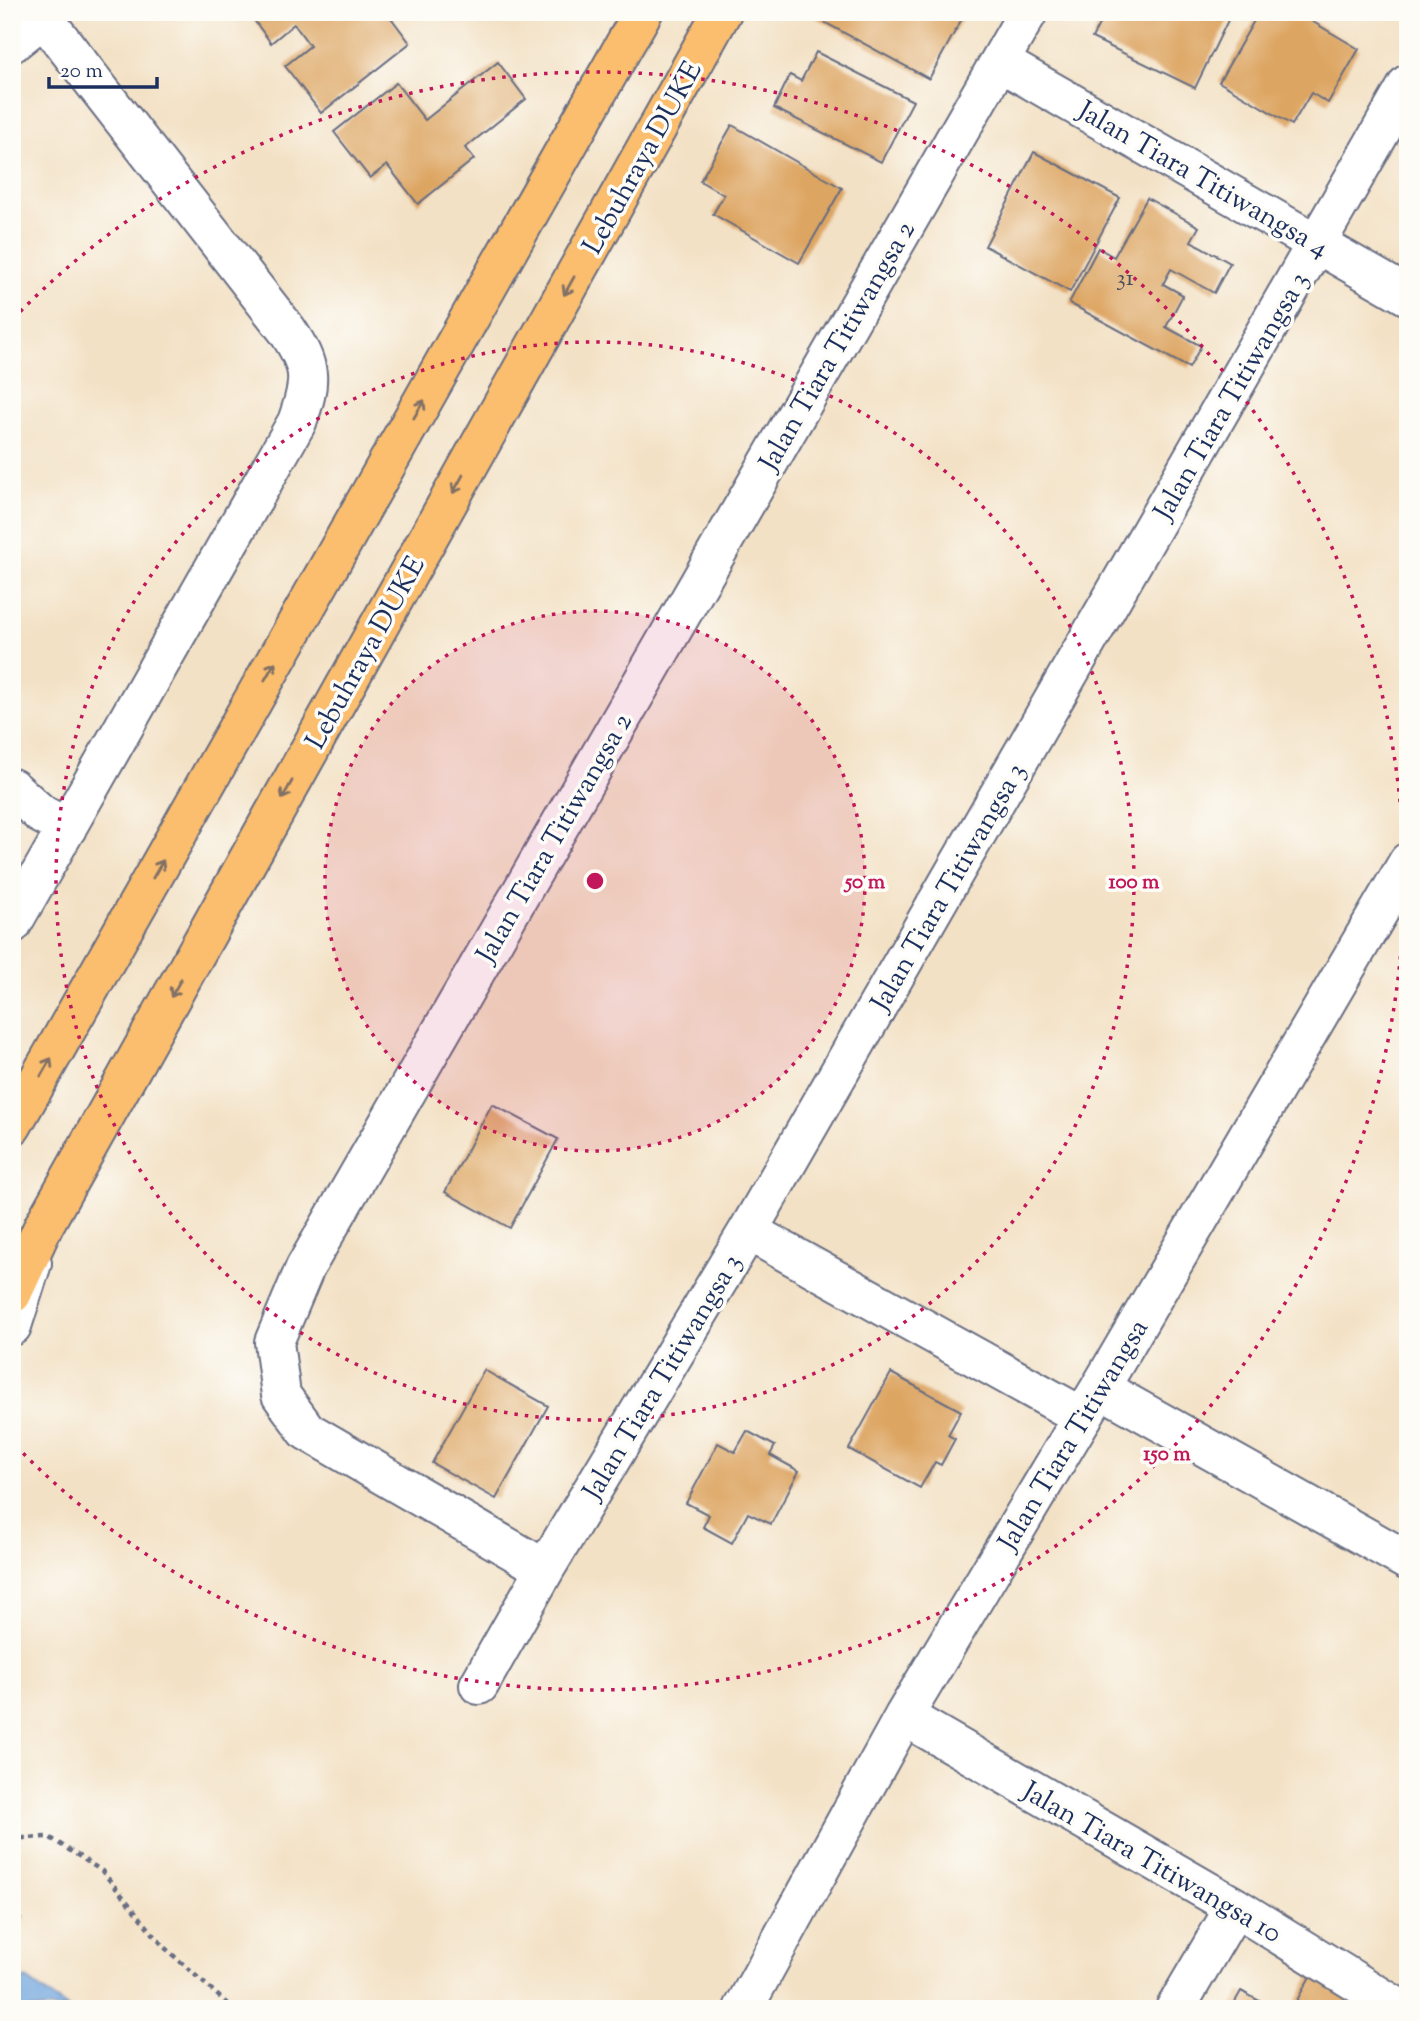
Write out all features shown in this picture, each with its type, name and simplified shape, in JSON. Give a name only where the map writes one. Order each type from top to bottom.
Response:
[{"type":"highway","points":[[12,1126],[643,12]]},
{"type":"highway","name":"Lebuhraya DUKE","points":[[12,1294],[44,1224],[722,12]]},
{"type":"street","name":"Jalan Tiara Titiwangsa 2","points":[[545,1569],[307,1431],[281,1395],[274,1342],[305,1268],[1028,12]]},
{"type":"street","points":[[12,43],[41,15],[287,330],[302,351],[308,371],[306,396],[297,422],[40,825],[12,924]]},
{"type":"street","name":"Jalan Tiara Titiwangsa 4","points":[[1000,62],[1408,296]]},
{"type":"street","name":"Jalan Tiara Titiwangsa 3","points":[[479,1685],[545,1569],[748,1231],[1408,83]]},
{"type":"street","points":[[12,788],[40,825]]},
{"type":"street","name":"Jalan Tiara Titiwangsa","points":[[743,2009],[904,1716],[1408,862]]},
{"type":"street","points":[[12,1326],[44,1224]]},
{"type":"street","points":[[748,1231],[1408,1561]]},
{"type":"street","name":"Jalan Tiara Titiwangsa 10","points":[[904,1716],[1235,1907],[1400,2009]]},
{"type":"street","points":[[1174,2009],[1235,1907]]},
{"type":"path","points":[[12,1843],[23,1838],[49,1837],[102,1871],[164,1947],[233,2009]]},
{"type":"water","points":[[25,1978],[69,2009],[12,2009],[12,1990]]},
{"type":"building","points":[[248,12],[392,12],[389,15],[410,43],[321,113],[285,66],[310,46],[294,24],[271,43]]},
{"type":"building","points":[[813,12],[958,12],[964,15],[929,79],[811,15]]},
{"type":"building","points":[[1105,12],[1232,12],[1195,88],[1092,38]]},
{"type":"building","points":[[1259,12],[1296,12],[1359,49],[1328,103],[1311,93],[1292,125],[1219,82]]},
{"type":"building","points":[[816,52],[913,101],[881,162],[774,108],[790,75],[801,81]]},
{"type":"building","points":[[498,62],[526,99],[465,148],[474,159],[418,204],[387,165],[370,178],[334,132],[396,83],[425,120]]},
{"type":"building","points":[[732,125],[842,188],[799,263],[713,214],[724,195],[700,181]]},
{"type":"building","points":[[1034,152],[1120,198],[1070,292],[985,246]]},
{"type":"building","points":[[1147,198],[1199,227],[1191,241],[1230,263],[1214,293],[1171,269],[1163,284],[1183,295],[1166,327],[1201,346],[1189,368],[1069,303],[1098,248],[1114,257]]},
{"type":"building","points":[[492,1104],[558,1139],[510,1228],[445,1192]]},
{"type":"building","points":[[484,1370],[548,1406],[496,1499],[432,1463]]},
{"type":"building","points":[[891,1373],[961,1411],[948,1435],[955,1439],[941,1465],[935,1462],[920,1488],[849,1449]]},
{"type":"building","points":[[747,1431],[775,1446],[770,1455],[799,1471],[771,1524],[748,1513],[732,1543],[703,1527],[709,1515],[686,1503],[718,1443],[735,1452]]},
{"type":"building","points":[[12,1913],[21,1919],[12,1934]]},
{"type":"building","points":[[1312,1973],[1376,2009],[1292,2009]]},
{"type":"building","points":[[1241,1991],[1274,2009],[1231,2009]]}]
